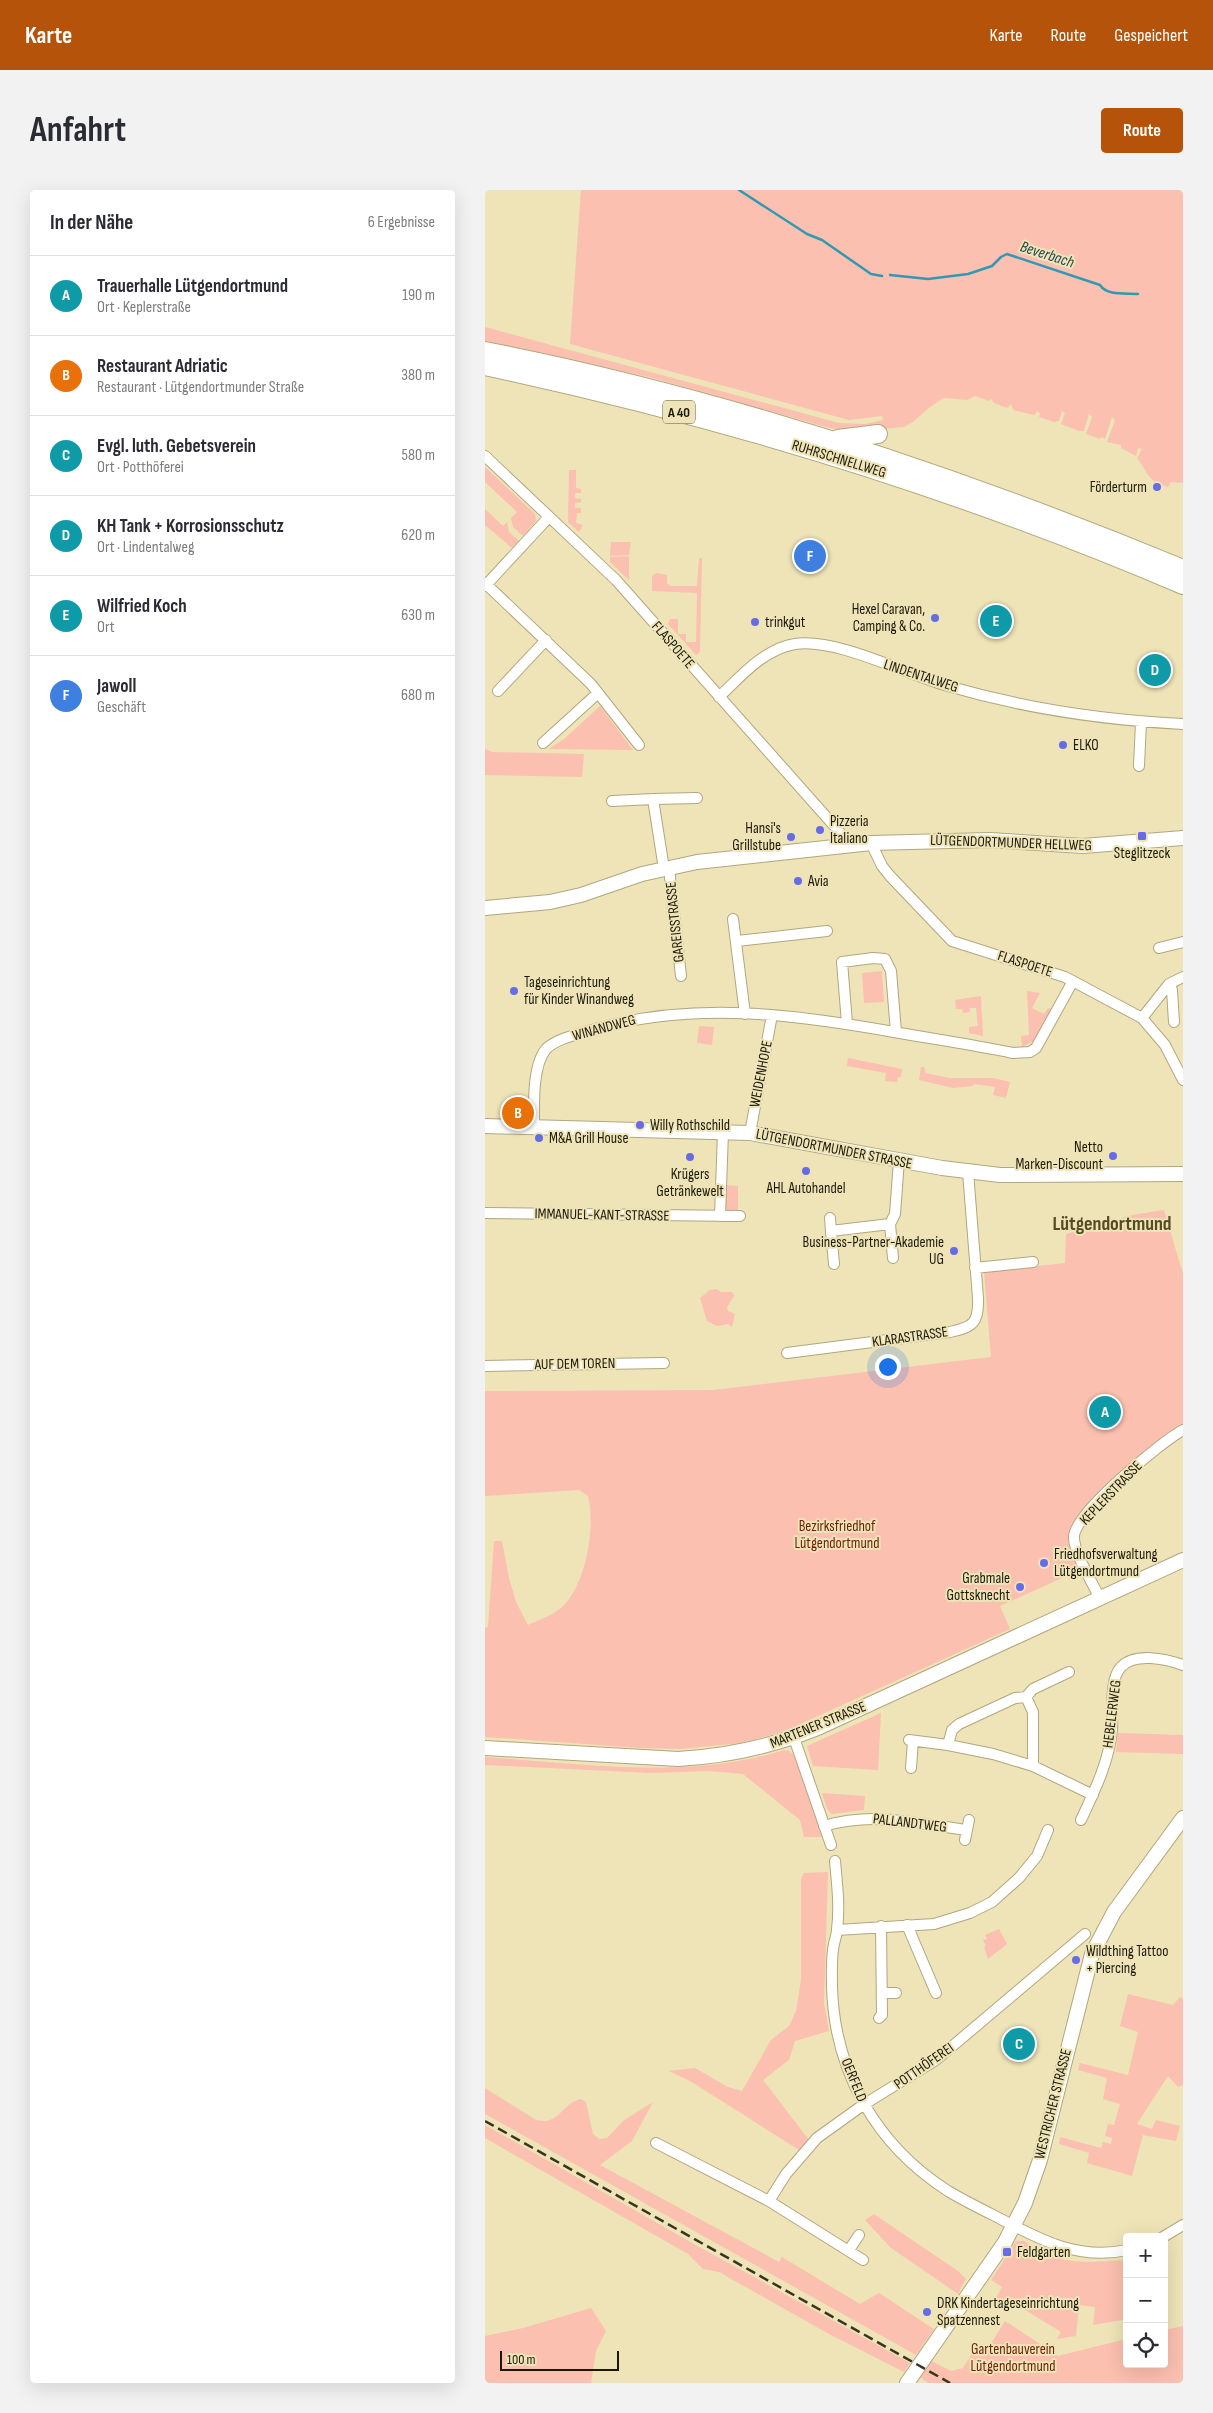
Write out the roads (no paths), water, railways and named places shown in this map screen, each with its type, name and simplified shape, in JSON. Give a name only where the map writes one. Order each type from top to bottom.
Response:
[{"type":"highway","name":"RUHRSCHNELLWEG","points":[[485,351],[644,387],[813,435],[1012,501],[1183,569]]},
{"type":"highway","name":"RUHRSCHNELLWEG","points":[[485,366],[658,406],[827,455],[1024,521],[1183,586]]},
{"type":"highway","points":[[813,435],[830,439],[847,439],[877,434]]},
{"type":"street","name":"FLASPOETE","points":[[485,456],[616,580],[837,828],[849,845]]},
{"type":"street","points":[[549,517],[486,584],[546,640],[597,693],[639,745]]},
{"type":"street","points":[[498,691],[546,640]]},
{"type":"street","name":"LINDENTALWEG","points":[[719,697],[770,652],[795,644],[812,643],[848,652],[955,688],[1048,709],[1141,722],[1183,724]]},
{"type":"street","points":[[543,743],[597,693]]},
{"type":"street","points":[[1139,766],[1141,722]]},
{"type":"street","points":[[612,801],[697,798]]},
{"type":"street","name":"GAREISSTRASSE","points":[[653,799],[666,868],[681,976]]},
{"type":"street","name":"LÜTGENDORTMUNDER HELLWEG","points":[[485,908],[550,902],[666,868],[716,860],[849,845],[990,840],[1083,846],[1183,838]]},
{"type":"street","name":"FLASPOETE","points":[[871,843],[881,866],[952,941],[1036,966],[1073,981],[1142,1018],[1165,1045],[1183,1080]]},
{"type":"street","points":[[733,920],[745,1014]]},
{"type":"street","points":[[737,941],[827,931]]},
{"type":"street","points":[[1159,948],[1183,942]]},
{"type":"street","points":[[847,1023],[842,962],[873,958],[885,960],[891,970],[896,1032]]},
{"type":"street","points":[[1142,1018],[1169,984],[1183,977]]},
{"type":"street","name":"WINANDWEG","points":[[534,1127],[535,1097],[540,1062],[546,1049],[559,1041],[601,1028],[643,1018],[709,1011],[847,1023],[1013,1053],[1030,1052],[1036,1048],[1073,981]]},
{"type":"street","points":[[1169,984],[1172,990],[1175,1022]]},
{"type":"street","name":"WEIDENHOPE","points":[[750,1133],[771,1015]]},
{"type":"street","name":"LÜTGENDORTMUNDER STRASSE","points":[[485,1126],[750,1133],[968,1172],[1007,1175],[1183,1174]]},
{"type":"street","points":[[720,1216],[723,1132]]},
{"type":"street","points":[[893,1258],[890,1224],[895,1214],[899,1160]]},
{"type":"street","name":"KLARASTRASSE","points":[[787,1353],[950,1332],[968,1327],[975,1322],[979,1311],[968,1172]]},
{"type":"street","name":"IMMANUEL-KANT-STRASSE","points":[[485,1213],[740,1216]]},
{"type":"street","points":[[830,1218],[834,1264]]},
{"type":"street","points":[[831,1231],[890,1224]]},
{"type":"street","points":[[975,1268],[1033,1262]]},
{"type":"street","name":"AUF DEM TOREN","points":[[485,1366],[665,1363]]},
{"type":"street","name":"KEPLERSTRASSE","points":[[1100,1599],[1075,1544],[1074,1534],[1083,1520],[1107,1492],[1167,1439],[1183,1430]]},
{"type":"street","name":"MARTENER STRASSE","points":[[485,1748],[678,1759],[733,1754],[794,1738],[1183,1560]]},
{"type":"street","name":"HEBELERWEG","points":[[1081,1820],[1101,1776],[1109,1748],[1114,1684],[1118,1670],[1125,1664],[1137,1660],[1163,1659],[1183,1665]]},
{"type":"street","points":[[948,1745],[952,1730],[959,1724],[1015,1698],[1026,1697],[1033,1689],[1069,1672]]},
{"type":"street","points":[[1026,1697],[1033,1712],[1033,1766]]},
{"type":"street","points":[[794,1738],[831,1845]]},
{"type":"street","points":[[911,1768],[911,1740],[948,1745],[993,1754],[1033,1766],[1093,1795]]},
{"type":"street","name":"PALLANDTWEG","points":[[824,1826],[864,1818],[888,1818],[967,1830]]},
{"type":"street","name":"WESTRICHER STRASSE","points":[[907,2383],[1000,2249],[1028,2196],[1040,2160],[1092,1954],[1114,1912],[1183,1818]]},
{"type":"street","points":[[837,1930],[934,1924],[953,1920],[992,1902],[1019,1878],[1037,1856],[1048,1830]]},
{"type":"street","name":"OERFELD","points":[[835,1861],[838,1894],[837,1930],[833,1946],[834,2012],[840,2046],[863,2105],[884,2134],[924,2173],[948,2190],[1013,2226]]},
{"type":"street","points":[[907,1925],[936,1993]]},
{"type":"street","points":[[879,2018],[882,2015],[881,1926]]},
{"type":"street","name":"POTTHÖFEREI","points":[[769,2201],[803,2153],[817,2138],[863,2105],[936,2060],[1085,1934]]},
{"type":"street","points":[[882,1993],[896,1993]]},
{"type":"street","points":[[656,2143],[769,2201],[863,2260]]},
{"type":"street","points":[[1168,2234],[1183,2225]]},
{"type":"street","points":[[1013,2226],[1044,2241],[1070,2249],[1093,2253],[1123,2250]]},
{"type":"street","points":[[849,2250],[859,2235]]},
{"type":"waterway","name":"Beverbach","points":[[739,190],[807,234],[822,240],[871,274],[882,276]]},
{"type":"waterway","name":"Beverbach","points":[[890,275],[928,279],[968,274],[992,266],[1007,254],[1100,285],[1107,291],[1122,294],[1138,294]]},
{"type":"railway","points":[[485,2121],[950,2383]]},
{"type":"place","name":"Förderturm","points":[[1157,487]]},
{"type":"place","name":"Jawoll","points":[[810,556]]},
{"type":"place","name":"Hexel Caravan, Camping & Co.","points":[[935,618]]},
{"type":"place","name":"Wilfried Koch","points":[[996,621]]},
{"type":"place","name":"trinkgut","points":[[755,622]]},
{"type":"place","name":"KH Tank + Korrosionsschutz","points":[[1155,670]]},
{"type":"place","name":"ELKO","points":[[1063,745]]},
{"type":"place","name":"Pizzeria Italiano","points":[[820,830]]},
{"type":"place","name":"Steglitzeck","points":[[1142,836]]},
{"type":"place","name":"Hansi's Grillstube","points":[[791,837]]},
{"type":"place","name":"Avia","points":[[798,881]]},
{"type":"place","name":"Tageseinrichtung für Kinder Winandweg","points":[[514,991]]},
{"type":"place","name":"Restaurant Adriatic","points":[[518,1113]]},
{"type":"place","name":"Willy Rothschild","points":[[640,1125]]},
{"type":"place","name":"M&A Grill House","points":[[539,1138]]},
{"type":"place","name":"Netto Marken-Discount","points":[[1113,1156]]},
{"type":"place","name":"Krügers Getränkewelt","points":[[690,1157]]},
{"type":"place","name":"AHL Autohandel","points":[[806,1171]]},
{"type":"place","name":"Business-Partner-Akademie UG","points":[[954,1251]]},
{"type":"place","name":"Trauerhalle Lütgendortmund","points":[[1105,1412]]},
{"type":"place","name":"Friedhofsverwaltung Lütgendortmund","points":[[1044,1563]]},
{"type":"place","name":"Grabmale Gottsknecht","points":[[1020,1587]]},
{"type":"place","name":"Wildthing Tattoo + Piercing","points":[[1076,1960]]},
{"type":"place","name":"Evgl. luth. Gebetsverein","points":[[1019,2044]]},
{"type":"place","name":"Feldgarten","points":[[1007,2252]]},
{"type":"place","name":"DRK Kindertageseinrichtung Spatzennest","points":[[927,2312]]},
{"type":"district","name":"Lütgendortmund","points":[[1112,1224]]},
{"type":"park label","name":"Bezirksfriedhof Lütgendortmund","points":[[837,1534]]},
{"type":"park label","name":"Gartenbauverein Lütgendortmund","points":[[1013,2358]]}]
